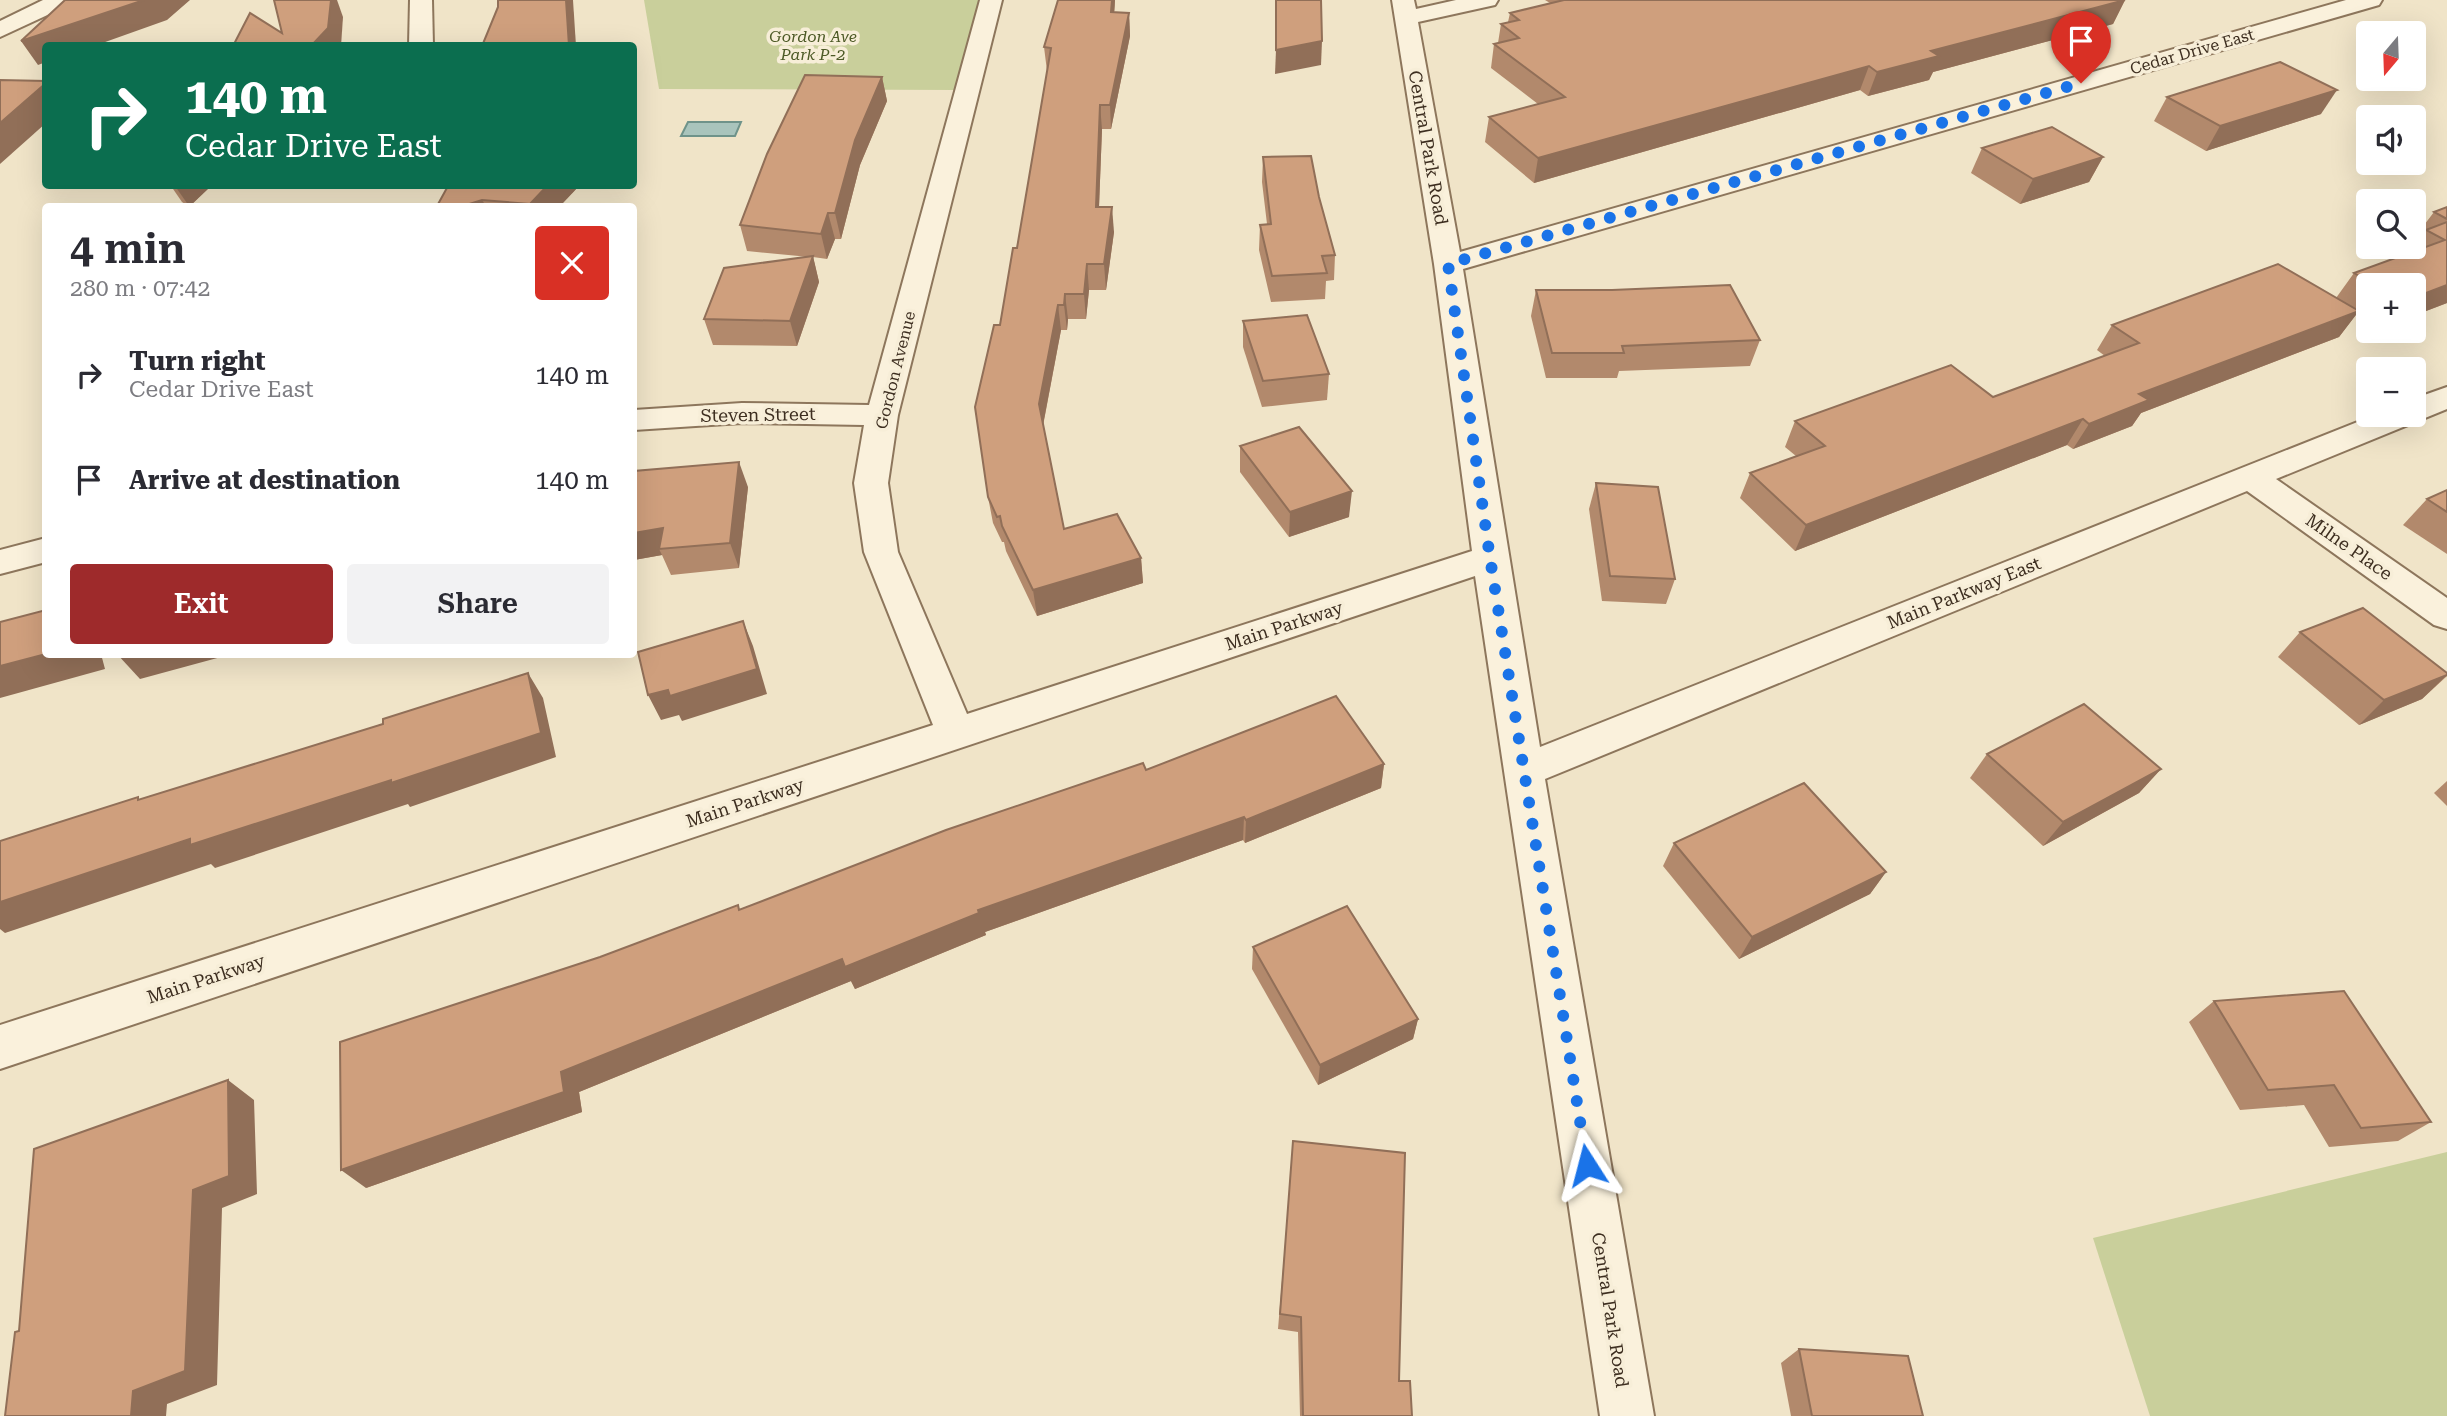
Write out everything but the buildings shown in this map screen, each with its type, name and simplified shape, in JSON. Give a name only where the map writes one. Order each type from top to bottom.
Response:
[{"type":"street","points":[[0,30],[61,0]]},
{"type":"street","points":[[421,0],[422,42]]},
{"type":"street","name":"Gordon Avenue","points":[[956,734],[881,552],[871,483],[882,415],[991,0]]},
{"type":"street","points":[[1404,9],[1487,0]]},
{"type":"street","name":"Cedar Drive East","points":[[1448,264],[2371,0]]},
{"type":"street","name":"Central Park Road","points":[[1404,9],[1448,264],[1523,771],[1627,1416]]},
{"type":"street","points":[[2426,406],[2447,397]]},
{"type":"street","name":"Steven Street","points":[[637,421],[742,413],[882,415]]},
{"type":"street","name":"Main Parkway East","points":[[1523,771],[2375,427]]},
{"type":"street","name":"Milne Place","points":[[2251,478],[2447,616]]},
{"type":"street","points":[[0,562],[42,552]]},
{"type":"street","name":"Main Parkway","points":[[0,1047],[1490,558]]},
{"type":"green space","name":"Gordon Ave Park P-2","points":[[644,0],[982,0],[956,90],[659,89]]},
{"type":"green space","points":[[2447,1152],[2447,1416],[2150,1416],[2093,1238]]},
{"type":"water","points":[[688,122],[741,122],[735,136],[681,136]]},
{"type":"route","points":[[1587,1165],[1490,558],[1448,264],[2081,83]]}]
